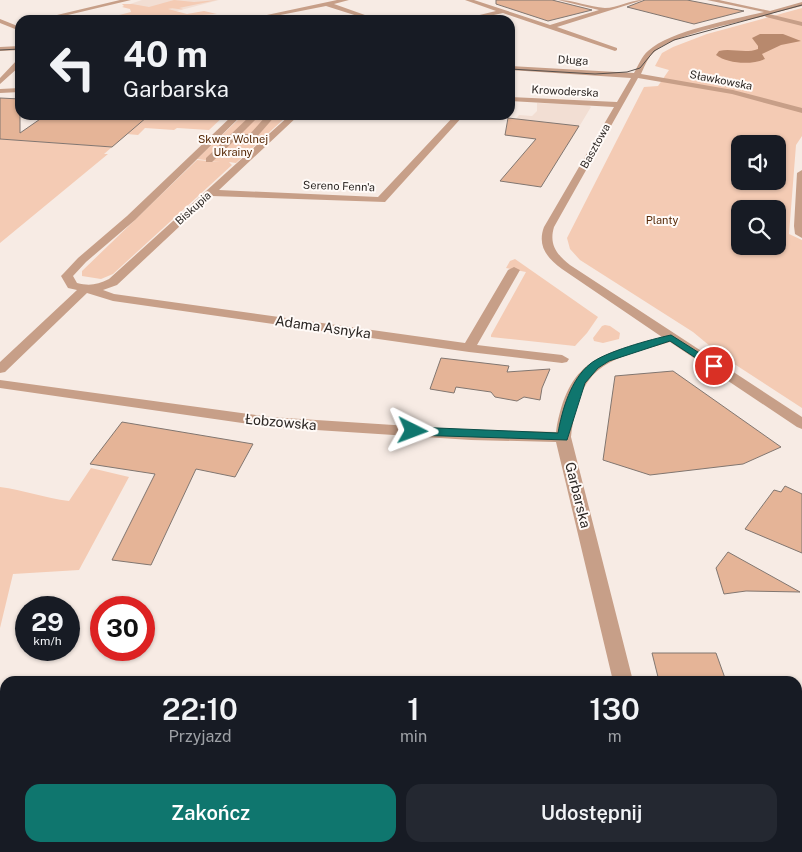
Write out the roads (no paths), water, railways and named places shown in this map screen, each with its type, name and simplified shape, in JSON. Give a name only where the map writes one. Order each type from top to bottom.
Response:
[{"type":"street","points":[[61,15],[128,0]]},
{"type":"street","points":[[271,15],[346,0]]},
{"type":"street","points":[[468,0],[514,15]]},
{"type":"street","points":[[561,0],[606,10]]},
{"type":"street","points":[[550,27],[640,0]]},
{"type":"street","points":[[710,0],[802,24]]},
{"type":"street","points":[[326,4],[360,15]]},
{"type":"street","points":[[768,4],[787,8]]},
{"type":"street","name":"Basztowa","points":[[802,4],[667,41],[648,53],[546,235],[547,247],[561,264],[802,424]]},
{"type":"street","points":[[484,15],[502,11]]},
{"type":"street","points":[[515,15],[615,49]]},
{"type":"street","points":[[0,21],[15,27]]},
{"type":"street","points":[[0,49],[15,48]]},
{"type":"street","points":[[0,82],[15,67]]},
{"type":"street","name":"Długa","points":[[515,68],[635,76]]},
{"type":"street","name":"Sławkowska","points":[[635,76],[733,92],[802,111]]},
{"type":"street","points":[[0,92],[15,90]]},
{"type":"street","name":"Krowoderska","points":[[515,99],[618,105]]},
{"type":"street","points":[[0,369],[85,289],[72,285],[67,276],[82,260],[131,218],[233,120]]},
{"type":"street","points":[[210,160],[251,120]]},
{"type":"street","points":[[234,136],[252,137],[267,120]]},
{"type":"street","name":"Biskupia","points":[[85,289],[102,287],[113,282],[290,120]]},
{"type":"street","name":"Sereno Fenn'a","points":[[210,193],[382,200],[418,158],[455,120]]},
{"type":"street","points":[[801,235],[802,173]]},
{"type":"street","points":[[469,348],[514,270]]},
{"type":"street","name":"Adama Asnyka","points":[[85,289],[113,297],[469,348],[562,359]]},
{"type":"street","name":"Garbarska","points":[[622,676],[563,437],[565,424],[580,382],[594,366],[606,359],[671,338]]},
{"type":"street","name":"Łobzowska","points":[[0,384],[270,422],[470,434],[563,437]]},
{"type":"tram line","points":[[515,69],[595,74],[627,72],[640,68],[654,51],[674,40],[802,5]]},
{"type":"tram line","points":[[0,50],[15,49]]},
{"type":"park label","name":"Skwer Wolnej Ukrainy","points":[[233,145]]},
{"type":"park label","name":"Planty","points":[[662,220]]}]
